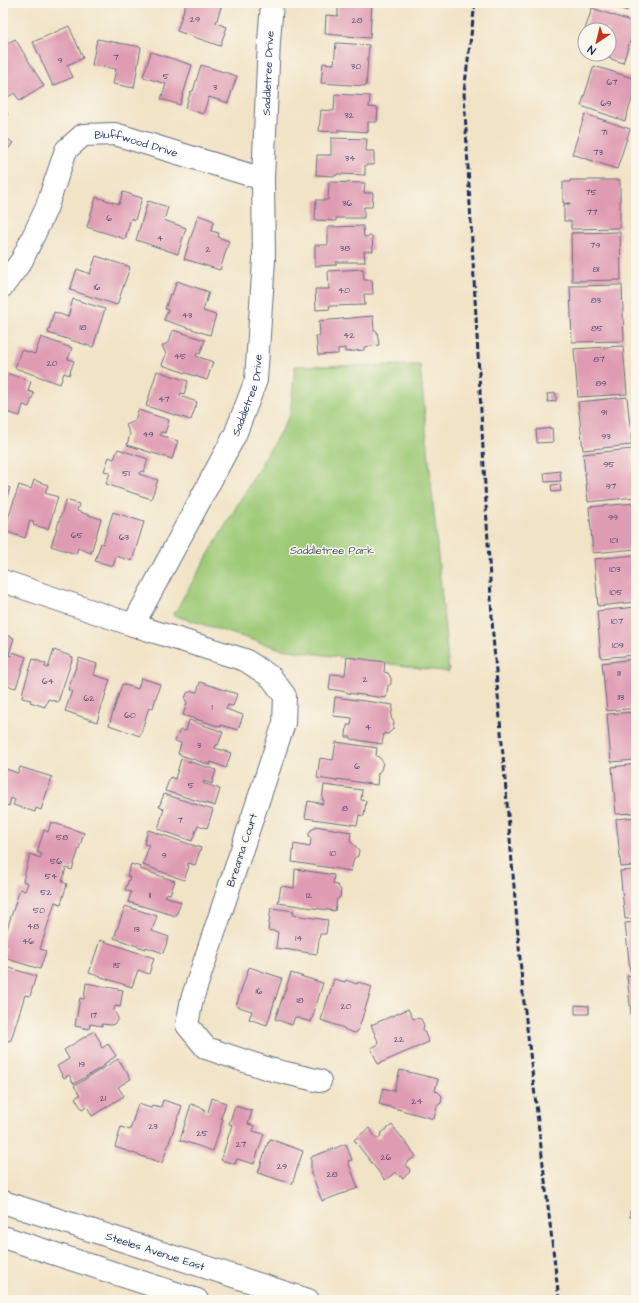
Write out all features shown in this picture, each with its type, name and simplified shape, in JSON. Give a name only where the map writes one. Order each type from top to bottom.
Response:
[{"type":"street","name":"Saddletree Drive","points":[[133,625],[235,435],[256,380],[264,260],[263,179],[272,3]]},
{"type":"street","name":"Bluffwood Drive","points":[[3,286],[22,260],[46,209],[66,150],[83,135],[114,134],[263,179]]},
{"type":"street","points":[[3,581],[133,625]]},
{"type":"street","name":"Breanna Court","points":[[133,625],[245,660],[271,676],[285,696],[284,723],[195,991],[187,1025],[206,1048],[269,1068],[320,1081]]},
{"type":"street","name":"Steeles Avenue East","points":[[3,1202],[308,1300]]},
{"type":"street","points":[[3,1237],[197,1300]]},
{"type":"green space","name":"Saddletree Park","points":[[420,365],[449,672],[281,649],[173,615],[290,415],[295,366]]},
{"type":"building","points":[[186,3],[222,4],[216,23],[227,27],[220,46],[177,31]]},
{"type":"building","points":[[338,3],[372,3],[370,38],[325,34],[326,15],[338,16]]},
{"type":"building","points":[[602,3],[629,3],[627,11]]},
{"type":"building","points":[[592,8],[636,23],[623,63],[617,61],[617,22],[588,22]]},
{"type":"building","points":[[69,26],[83,58],[67,65],[73,77],[53,86],[33,42]]},
{"type":"building","points":[[15,39],[44,86],[20,101],[14,93],[5,99],[3,96],[3,57],[7,54],[3,46]]},
{"type":"building","points":[[97,39],[141,47],[134,88],[113,84],[116,69],[92,65]]},
{"type":"building","points":[[336,43],[369,45],[366,86],[321,83],[323,63],[334,64]]},
{"type":"building","points":[[151,52],[192,65],[180,105],[161,99],[166,84],[143,77]]},
{"type":"building","points":[[201,65],[237,76],[228,103],[209,97],[203,114],[185,108],[191,91],[193,91]]},
{"type":"building","points":[[594,66],[636,79],[636,86],[625,121],[581,106]]},
{"type":"building","points":[[335,94],[370,96],[369,107],[378,108],[377,122],[368,122],[368,132],[338,130],[338,132],[319,131],[321,110],[334,111]]},
{"type":"building","points":[[3,109],[8,114],[3,119]]},
{"type":"building","points":[[585,114],[630,129],[617,169],[572,154]]},
{"type":"building","points":[[3,135],[13,143],[3,155]]},
{"type":"building","points":[[331,138],[367,139],[366,151],[374,151],[374,165],[365,165],[365,175],[316,175],[317,155],[331,155]]},
{"type":"building","points":[[570,180],[620,180],[620,228],[571,229],[571,221],[564,221],[564,204],[570,203],[563,203],[563,182],[570,182]]},
{"type":"building","points":[[329,182],[365,183],[364,193],[373,193],[372,207],[364,207],[364,218],[336,218],[336,221],[315,220],[316,200],[328,200]]},
{"type":"building","points":[[3,189],[7,191],[3,199]]},
{"type":"building","points":[[123,192],[142,198],[135,220],[131,218],[125,239],[87,227],[96,197],[119,204]]},
{"type":"building","points":[[148,201],[168,207],[164,220],[186,228],[178,254],[136,240]]},
{"type":"building","points":[[198,215],[214,221],[211,231],[219,233],[218,237],[229,241],[220,270],[184,259]]},
{"type":"building","points":[[363,226],[364,237],[372,236],[373,251],[364,251],[365,262],[336,262],[336,265],[315,266],[315,245],[328,245],[328,227]]},
{"type":"building","points":[[620,232],[621,280],[572,281],[571,233]]},
{"type":"building","points":[[96,256],[130,267],[117,305],[70,290],[77,269],[90,274]]},
{"type":"building","points":[[363,269],[364,280],[372,280],[373,294],[364,294],[365,305],[329,306],[330,309],[316,310],[315,289],[329,289],[328,271]]},
{"type":"building","points":[[177,281],[209,292],[203,311],[216,315],[210,335],[164,320],[168,310],[165,309],[170,294],[172,295]]},
{"type":"building","points":[[622,285],[624,341],[572,342],[570,286]]},
{"type":"building","points":[[73,299],[105,309],[93,347],[48,333],[54,312],[68,317]]},
{"type":"building","points":[[373,316],[374,331],[377,331],[379,345],[364,347],[364,350],[345,352],[345,348],[338,349],[338,354],[318,355],[316,336],[320,336],[319,321]]},
{"type":"building","points":[[173,330],[205,340],[200,354],[197,353],[196,356],[213,362],[207,380],[162,365],[166,354],[162,346],[169,342]]},
{"type":"building","points":[[41,337],[72,348],[68,359],[74,361],[69,375],[64,373],[60,384],[15,368],[21,350],[35,354]]},
{"type":"building","points":[[623,346],[627,394],[578,397],[574,349]]},
{"type":"building","points":[[157,371],[188,381],[184,394],[181,393],[180,396],[197,402],[191,420],[146,406]]},
{"type":"building","points":[[3,372],[31,381],[28,391],[34,393],[29,407],[23,405],[20,416],[3,411]]},
{"type":"building","points":[[556,393],[556,401],[548,402],[547,394]]},
{"type":"building","points":[[627,397],[632,445],[583,450],[578,402]]},
{"type":"building","points":[[138,410],[169,420],[165,433],[161,432],[160,435],[178,441],[172,459],[127,445],[130,434],[126,425],[135,421]]},
{"type":"building","points":[[552,428],[553,442],[537,443],[536,430]]},
{"type":"building","points":[[118,449],[148,459],[144,472],[141,471],[139,474],[158,480],[151,499],[106,484],[110,473],[104,471],[109,457],[114,459]]},
{"type":"building","points":[[632,449],[636,497],[588,502],[583,454]]},
{"type":"building","points":[[560,471],[561,481],[545,482],[544,473]]},
{"type":"building","points":[[34,480],[48,485],[45,493],[58,497],[48,529],[33,525],[34,522],[30,521],[25,538],[4,531],[19,485],[31,489]]},
{"type":"building","points":[[560,484],[561,491],[552,492],[551,485]]},
{"type":"building","points":[[3,485],[10,488],[3,507]]},
{"type":"building","points":[[66,500],[79,504],[77,511],[101,519],[91,553],[78,548],[76,554],[51,546]]},
{"type":"building","points":[[636,503],[636,549],[593,553],[589,507]]},
{"type":"building","points":[[113,512],[144,522],[132,561],[116,556],[113,566],[95,561],[101,543],[103,544]]},
{"type":"building","points":[[636,555],[636,602],[598,606],[594,559]]},
{"type":"building","points":[[636,607],[636,655],[601,658],[597,611]]},
{"type":"building","points":[[3,634],[14,638],[9,655],[12,656],[13,652],[26,657],[16,688],[5,685],[3,690]]},
{"type":"building","points":[[54,650],[73,657],[58,702],[48,699],[45,707],[30,702],[31,700],[22,698],[23,690],[33,659],[46,664],[45,667],[48,668]]},
{"type":"building","points":[[347,657],[385,662],[384,672],[388,673],[391,678],[391,684],[388,686],[386,698],[329,689],[331,674],[345,675]]},
{"type":"building","points":[[79,658],[97,664],[94,675],[110,680],[97,722],[65,711],[72,691],[68,690]]},
{"type":"building","points":[[636,659],[636,708],[607,711],[602,663]]},
{"type":"building","points":[[141,678],[160,684],[153,708],[149,707],[140,736],[109,725],[122,684],[138,689]]},
{"type":"building","points":[[200,682],[237,694],[233,706],[228,705],[226,709],[243,715],[238,730],[221,725],[221,727],[183,715],[187,703],[185,699],[187,693],[192,691],[197,692]]},
{"type":"building","points":[[335,697],[393,705],[391,718],[394,722],[393,729],[388,734],[384,733],[382,744],[346,737],[347,725],[351,725],[352,718],[333,716]]},
{"type":"building","points":[[636,712],[636,760],[611,762],[607,714]]},
{"type":"building","points":[[189,720],[223,732],[218,745],[216,745],[215,748],[231,753],[226,768],[211,762],[210,765],[178,754],[181,743],[175,741],[180,730],[186,731]]},
{"type":"building","points":[[336,742],[377,748],[376,756],[383,762],[381,770],[378,773],[377,785],[337,779],[337,781],[317,778],[320,758],[333,760]]},
{"type":"building","points":[[181,759],[216,770],[212,784],[204,781],[203,783],[220,789],[215,806],[165,791],[170,777],[175,779]]},
{"type":"building","points":[[636,764],[636,813],[616,814],[612,767]]},
{"type":"building","points":[[20,767],[52,777],[41,810],[36,808],[35,812],[13,805],[15,800],[11,798],[9,806],[3,804],[3,768],[18,773]]},
{"type":"building","points":[[324,785],[362,790],[361,800],[366,801],[364,816],[359,815],[357,825],[305,818],[308,801],[323,804],[324,800],[322,800]]},
{"type":"building","points":[[164,794],[213,810],[207,828],[198,825],[192,841],[158,829],[164,809],[159,807]]},
{"type":"building","points":[[636,817],[636,866],[621,867],[616,819]]},
{"type":"building","points":[[51,822],[84,833],[72,870],[66,868],[62,882],[67,884],[61,904],[55,902],[40,949],[46,951],[40,969],[4,958],[7,949],[3,948],[3,941],[20,889],[25,891],[28,883],[23,881],[30,854],[40,858],[42,854],[37,852],[44,830],[48,832]]},
{"type":"building","points":[[315,826],[351,832],[350,841],[359,850],[358,856],[354,858],[351,871],[292,862],[294,844],[310,847],[311,839],[309,833],[315,828]]},
{"type":"building","points":[[148,830],[201,848],[195,865],[188,863],[187,865],[189,866],[184,880],[143,865],[149,845],[144,844]]},
{"type":"building","points":[[131,864],[141,867],[140,869],[175,881],[170,894],[167,893],[165,896],[181,902],[176,916],[128,902],[131,892],[125,890],[130,877],[127,876]]},
{"type":"building","points":[[295,869],[334,875],[333,884],[337,885],[341,890],[340,897],[337,899],[335,911],[278,903],[281,886],[294,888]]},
{"type":"building","points":[[636,870],[636,918],[625,919],[620,871]]},
{"type":"building","points":[[125,906],[157,916],[152,931],[169,937],[163,953],[114,938]]},
{"type":"building","points":[[271,908],[294,911],[293,915],[328,920],[326,934],[320,934],[317,954],[276,948],[278,932],[268,930]]},
{"type":"building","points":[[636,922],[636,970],[630,971],[625,923]]},
{"type":"building","points":[[100,940],[154,958],[149,974],[138,970],[132,987],[89,973]]},
{"type":"building","points":[[3,966],[36,976],[30,996],[25,995],[11,1040],[3,1043]]},
{"type":"building","points":[[249,967],[282,978],[267,1025],[249,1019],[252,1011],[236,1006]]},
{"type":"building","points":[[291,973],[323,983],[311,1022],[295,1017],[292,1025],[275,1019]]},
{"type":"building","points":[[636,975],[636,1023],[632,1024],[627,976]]},
{"type":"building","points":[[334,979],[345,982],[346,980],[357,984],[358,982],[372,987],[358,1031],[355,1033],[321,1020]]},
{"type":"building","points":[[86,983],[123,990],[120,1007],[115,1006],[114,1011],[118,1019],[114,1024],[102,1024],[102,1026],[90,1024],[89,1029],[75,1026],[80,998],[84,999]]},
{"type":"building","points":[[575,1005],[589,1006],[589,1014],[575,1014]]},
{"type":"building","points":[[408,1009],[413,1019],[421,1019],[424,1025],[423,1029],[429,1042],[378,1064],[371,1048],[379,1044],[371,1025]]},
{"type":"building","points":[[632,1027],[636,1027],[636,1061],[635,1061]]},
{"type":"building","points":[[94,1031],[101,1043],[102,1048],[108,1044],[116,1056],[104,1064],[105,1065],[74,1084],[69,1075],[64,1078],[57,1066],[69,1059],[64,1050]]},
{"type":"building","points":[[118,1059],[131,1079],[118,1087],[124,1096],[92,1116],[87,1106],[82,1109],[75,1098],[80,1095],[74,1086]]},
{"type":"building","points":[[400,1070],[438,1079],[435,1091],[442,1096],[441,1103],[437,1106],[434,1119],[379,1104],[383,1088],[394,1091]]},
{"type":"building","points":[[212,1098],[226,1103],[221,1118],[223,1119],[213,1151],[180,1140],[191,1104],[205,1109],[204,1111],[208,1112]]},
{"type":"building","points":[[163,1100],[182,1106],[162,1163],[115,1147],[121,1127],[130,1130],[138,1104],[151,1108],[152,1105],[161,1107]]},
{"type":"building","points":[[235,1106],[252,1111],[248,1124],[255,1126],[253,1131],[264,1134],[254,1164],[237,1159],[235,1164],[221,1160],[232,1125],[229,1124]]},
{"type":"building","points":[[392,1125],[416,1156],[405,1164],[410,1170],[409,1173],[403,1178],[396,1172],[385,1180],[354,1140],[369,1128],[377,1139],[381,1136],[380,1134]]},
{"type":"building","points":[[270,1139],[303,1151],[292,1184],[258,1173]]},
{"type":"building","points":[[346,1144],[352,1160],[348,1161],[358,1188],[322,1201],[311,1175],[311,1157]]},
{"type":"building","points":[[630,1211],[636,1211],[636,1217],[630,1217]]},
{"type":"railway","points":[[475,3],[464,92],[493,636],[523,994],[559,1300]]}]
